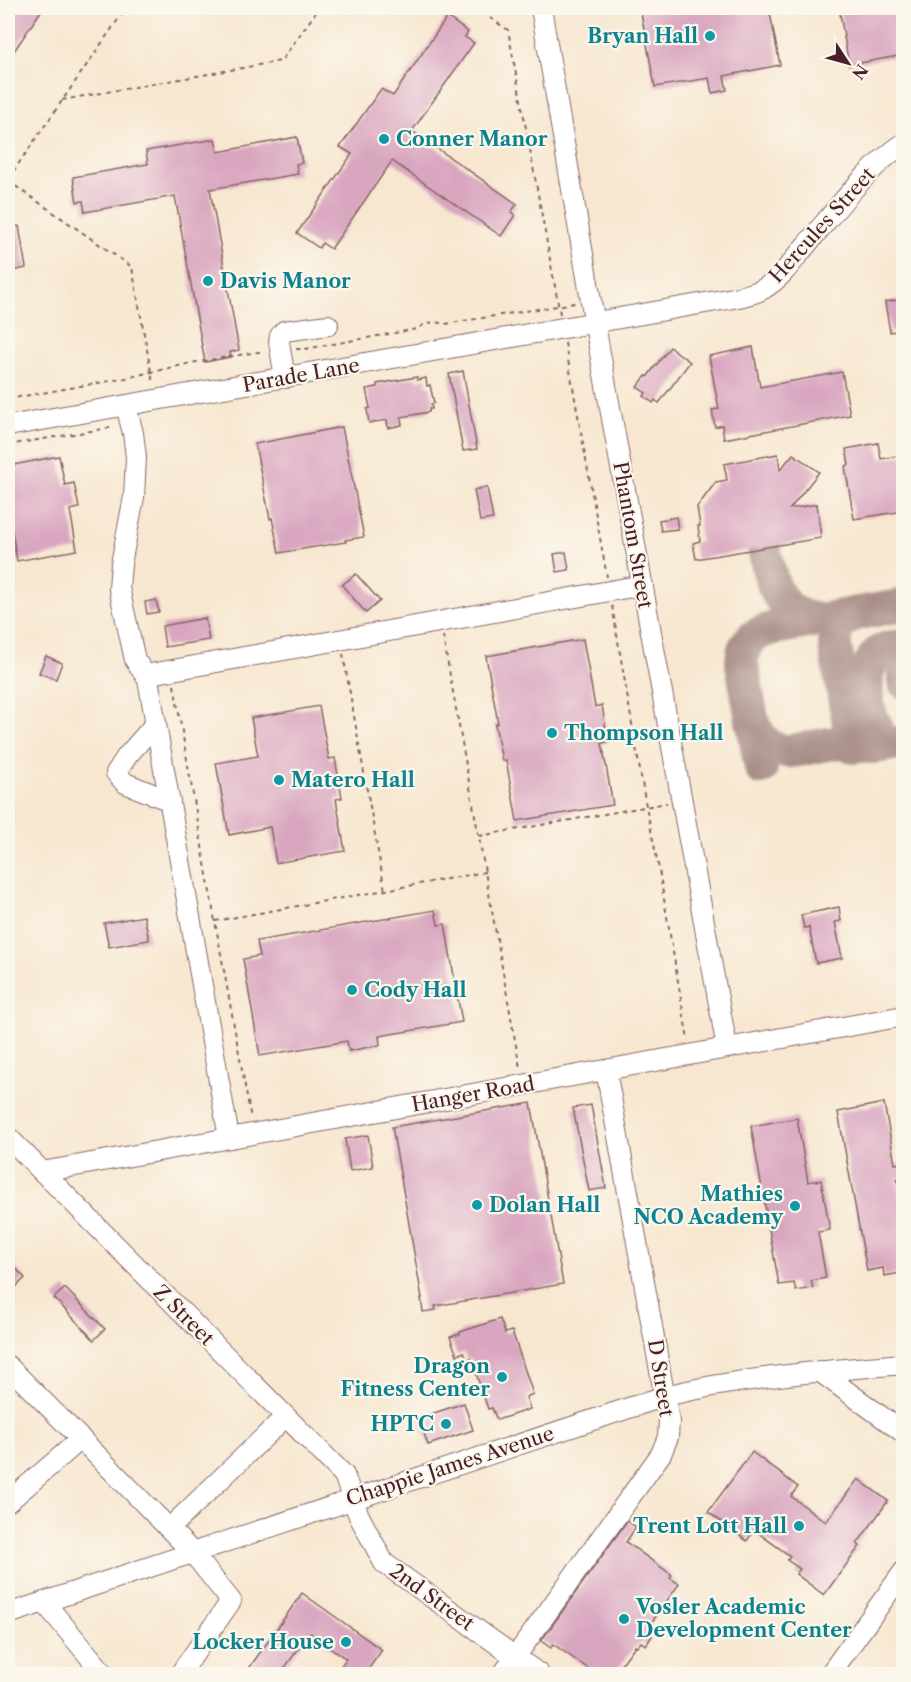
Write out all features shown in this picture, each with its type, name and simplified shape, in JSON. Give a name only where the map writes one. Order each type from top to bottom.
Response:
[{"type":"street","name":"Phantom Street","points":[[542,14],[595,322],[727,1048]]},
{"type":"street","name":"Hercules Street","points":[[595,322],[739,297],[769,286],[855,186],[880,161],[903,143]]},
{"type":"street","name":"Parade Lane","points":[[8,426],[128,415],[150,402],[595,322]]},
{"type":"street","points":[[285,378],[279,342],[284,331],[328,325]]},
{"type":"street","points":[[128,415],[136,457],[134,497],[121,564],[119,588],[135,660],[148,680],[230,1138]]},
{"type":"street","points":[[145,675],[643,585]]},
{"type":"street","points":[[156,723],[127,756],[116,773],[125,783],[170,801]]},
{"type":"street","name":"Hanger Road","points":[[42,1172],[903,1016]]},
{"type":"street","name":"D Street","points":[[503,1674],[661,1454],[668,1437],[669,1421],[665,1396],[606,1070]]},
{"type":"street","name":"Z Street","points":[[8,1137],[344,1474],[352,1498]]},
{"type":"street","name":"Chappie James Avenue","points":[[8,1614],[665,1396],[707,1386],[819,1371],[903,1364]]},
{"type":"street","points":[[8,1366],[170,1528],[231,1601],[180,1674]]},
{"type":"street","points":[[819,1371],[903,1433]]},
{"type":"street","points":[[170,1528],[285,1417]]},
{"type":"street","points":[[8,1502],[81,1439]]},
{"type":"street","name":"2nd Street","points":[[352,1498],[384,1563],[539,1674]]},
{"type":"street","points":[[830,1674],[903,1570]]},
{"type":"street","points":[[44,1602],[104,1674]]},
{"type":"path","points":[[126,8],[8,180],[132,267],[154,382],[150,402]]},
{"type":"path","points":[[312,8],[335,8]]},
{"type":"path","points":[[475,8],[508,30],[691,1055]]},
{"type":"path","points":[[62,100],[281,61],[317,9]]},
{"type":"path","points":[[558,306],[575,303]]},
{"type":"path","points":[[8,445],[128,415]]},
{"type":"path","points":[[441,622],[524,1085]]},
{"type":"path","points":[[341,640],[385,891]]},
{"type":"path","points":[[172,670],[214,921],[251,1119]]},
{"type":"path","points":[[478,836],[682,800]]},
{"type":"path","points":[[214,921],[485,872]]},
{"type":"building","points":[[8,8],[43,8],[8,60]]},
{"type":"building","name":"Bryan Hall","points":[[640,8],[769,8],[780,65],[724,76],[727,90],[712,93],[709,78],[655,87]]},
{"type":"building","points":[[839,8],[903,8],[903,55],[849,65]]},
{"type":"building","name":"Conner Manor","points":[[447,17],[468,32],[465,37],[474,43],[412,131],[517,204],[511,212],[515,215],[501,236],[392,161],[331,249],[322,243],[319,248],[297,233],[352,154],[340,147],[381,89],[393,96]]},
{"type":"building","name":"Davis Manor","points":[[297,137],[302,163],[296,164],[298,174],[210,189],[239,350],[230,352],[231,357],[205,362],[175,196],[85,212],[83,201],[77,202],[73,177],[148,164],[146,151],[215,139],[218,152]]},
{"type":"building","points":[[19,226],[26,268],[8,272],[8,228]]},
{"type":"building","points":[[903,299],[903,330],[890,332],[885,302]]},
{"type":"building","points":[[670,347],[690,362],[659,403],[655,400],[653,403],[644,396],[646,393],[637,387]]},
{"type":"building","points":[[753,347],[760,387],[842,372],[850,415],[724,439],[722,425],[715,427],[712,410],[719,409],[709,356]]},
{"type":"building","points":[[463,371],[477,449],[463,451],[449,374]]},
{"type":"building","points":[[417,377],[417,380],[426,378],[427,386],[430,385],[434,403],[431,404],[432,409],[429,409],[429,412],[401,417],[402,425],[388,428],[387,420],[369,423],[367,409],[370,408],[366,389],[377,387],[377,384]]},
{"type":"building","points":[[342,427],[364,537],[279,553],[255,444]]},
{"type":"building","points":[[878,443],[881,459],[903,455],[903,511],[854,519],[845,466],[849,465],[846,449]]},
{"type":"building","points":[[778,454],[780,470],[793,454],[819,472],[790,509],[817,504],[821,538],[696,559],[693,543],[700,541],[697,507],[716,482],[727,480],[724,464]]},
{"type":"building","points":[[59,456],[65,485],[74,483],[79,508],[70,510],[77,550],[17,561],[8,508],[8,466]]},
{"type":"building","points":[[487,487],[493,519],[480,521],[474,490]]},
{"type":"building","points":[[676,517],[678,529],[661,531],[659,520]]},
{"type":"building","points":[[566,552],[569,570],[557,572],[554,554]]},
{"type":"building","points":[[356,574],[380,601],[366,613],[342,585]]},
{"type":"building","points":[[156,600],[159,612],[147,614],[145,602]]},
{"type":"building","points":[[205,618],[209,640],[165,647],[162,626]]},
{"type":"building","name":"Thompson Hall","points":[[583,639],[595,707],[602,705],[608,742],[602,743],[613,805],[517,821],[506,760],[502,761],[495,724],[498,723],[486,656]]},
{"type":"building","points":[[46,656],[62,663],[56,679],[39,673]]},
{"type":"building","name":"Matero Hall","points":[[319,706],[329,759],[335,758],[342,798],[336,799],[345,851],[276,863],[270,827],[229,835],[216,763],[258,756],[251,718]]},
{"type":"building","points":[[839,907],[841,921],[835,922],[842,958],[816,963],[809,927],[804,928],[801,915]]},
{"type":"building","name":"Cody Hall","points":[[435,910],[438,925],[445,924],[462,1022],[379,1036],[380,1045],[349,1051],[347,1041],[260,1056],[243,959],[260,956],[257,941]]},
{"type":"building","points":[[144,916],[149,940],[109,947],[104,923]]},
{"type":"building","name":"Dolan Hall","points":[[531,1103],[563,1284],[435,1306],[436,1310],[423,1312],[392,1127]]},
{"type":"building","points":[[884,1103],[895,1164],[903,1163],[903,1178],[897,1179],[903,1212],[903,1264],[899,1265],[901,1273],[884,1276],[883,1268],[867,1271],[838,1112]]},
{"type":"building","points":[[591,1105],[606,1188],[589,1191],[573,1108]]},
{"type":"building","name":"Mathies NCO Academy","points":[[797,1118],[808,1182],[821,1180],[830,1230],[818,1232],[826,1278],[811,1281],[813,1288],[796,1291],[794,1283],[779,1285],[751,1126]]},
{"type":"building","points":[[368,1135],[373,1167],[350,1171],[345,1139]]},
{"type":"building","points":[[8,1260],[25,1278],[8,1295]]},
{"type":"building","points":[[65,1288],[105,1329],[94,1340],[54,1298]]},
{"type":"building","name":"Dragon Fitness Center","points":[[500,1319],[505,1333],[512,1331],[533,1394],[526,1397],[530,1409],[497,1420],[492,1408],[488,1409],[471,1358],[467,1360],[464,1352],[457,1355],[450,1337]]},
{"type":"building","name":"HPTC","points":[[464,1403],[473,1430],[428,1445],[419,1418]]},
{"type":"building","name":"Trent Lott Hall","points":[[752,1452],[798,1487],[791,1496],[826,1522],[858,1479],[888,1501],[857,1544],[860,1546],[824,1595],[796,1574],[800,1569],[787,1560],[790,1556],[754,1530],[747,1541],[708,1512]]},
{"type":"building","name":"Vosler Academic Development Center","points":[[627,1521],[636,1527],[626,1542],[672,1575],[670,1578],[679,1584],[649,1626],[651,1628],[647,1633],[652,1636],[646,1645],[641,1642],[637,1647],[635,1646],[614,1674],[603,1674],[595,1669],[593,1672],[553,1644],[551,1648],[541,1641]]},
{"type":"building","name":"Locker House","points":[[302,1593],[382,1650],[365,1674],[335,1674],[346,1659],[310,1633],[280,1674],[245,1674]]},
{"type":"taxiway","points":[[764,547],[773,584],[785,605],[794,612],[820,620]]},
{"type":"taxiway","points":[[761,768],[742,665],[744,650],[750,640],[774,628],[904,605]]},
{"type":"taxiway","points":[[853,747],[835,639],[840,625],[847,618],[858,613]]},
{"type":"taxiway","points":[[876,726],[869,709],[866,689],[872,661],[883,650],[904,645]]},
{"type":"taxiway","points":[[904,669],[904,682]]},
{"type":"taxiway","points":[[752,722],[761,737],[771,747],[781,751],[830,744],[847,743],[872,747],[904,742]]},
{"type":"place","name":"Bryan Hall","points":[[710,36]]},
{"type":"place","name":"Conner Manor","points":[[384,139]]},
{"type":"place","name":"Davis Manor","points":[[208,281]]},
{"type":"place","name":"Thompson Hall","points":[[552,733]]},
{"type":"place","name":"Matero Hall","points":[[279,780]]},
{"type":"place","name":"Cody Hall","points":[[352,990]]},
{"type":"place","name":"Dolan Hall","points":[[477,1205]]},
{"type":"place","name":"Mathies NCO Academy","points":[[795,1206]]},
{"type":"place","name":"Dragon Fitness Center","points":[[502,1377]]},
{"type":"place","name":"HPTC","points":[[446,1424]]},
{"type":"place","name":"Trent Lott Hall","points":[[799,1526]]},
{"type":"place","name":"Vosler Academic Development Center","points":[[624,1619]]},
{"type":"place","name":"Locker House","points":[[346,1642]]}]
